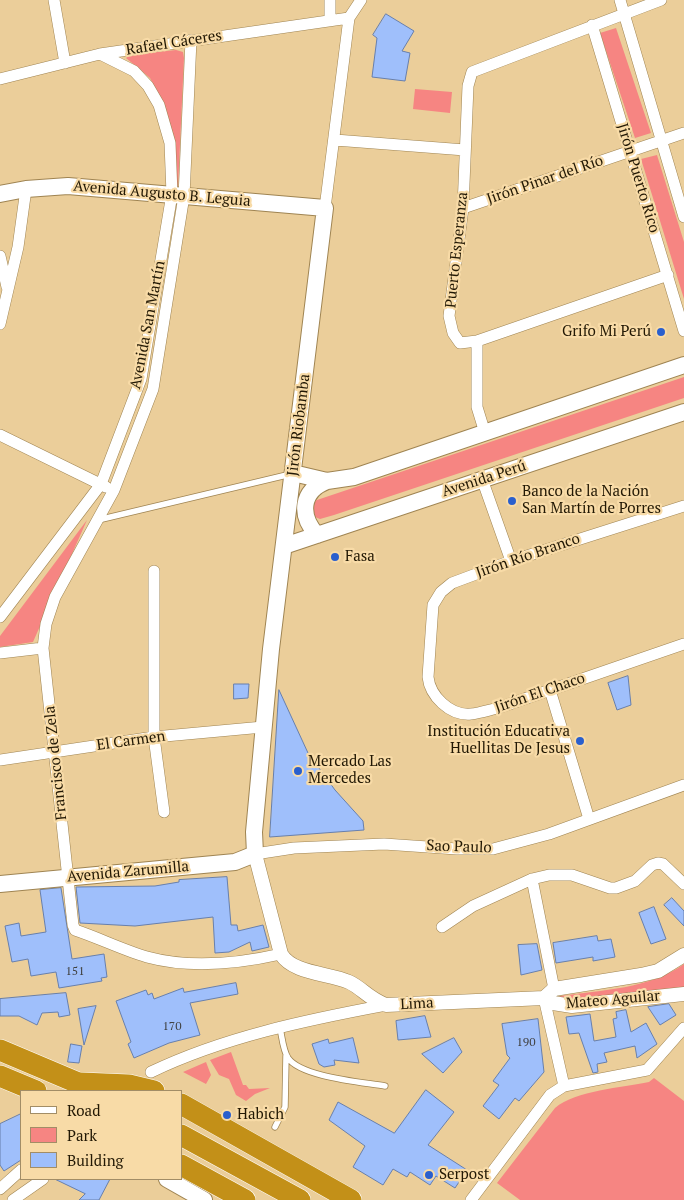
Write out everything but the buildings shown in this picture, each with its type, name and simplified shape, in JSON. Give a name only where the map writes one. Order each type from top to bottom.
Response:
[{"type":"highway","points":[[0,1050],[88,1087],[152,1082]]},
{"type":"highway","points":[[0,1076],[32,1090]]},
{"type":"highway","points":[[182,1105],[351,1200]]},
{"type":"highway","points":[[182,1136],[300,1200]]},
{"type":"highway","points":[[182,1166],[245,1200]]},
{"type":"main road","name":"Avenida Augusto B. Leguia","points":[[0,194],[26,188],[68,186],[325,208]]},
{"type":"main road","name":"Jirón Riobamba","points":[[255,854],[254,832],[263,727],[325,208]]},
{"type":"main road","points":[[317,535],[305,516],[304,504],[309,493],[318,485],[327,481],[354,477],[684,365]]},
{"type":"main road","name":"Avenida Perú","points":[[284,546],[684,412]]},
{"type":"main road","points":[[293,473],[327,481]]},
{"type":"main road","name":"Avenida Zarumilla","points":[[0,884],[235,862],[255,854]]},
{"type":"main road","points":[[168,1180],[204,1200]]},
{"type":"street","points":[[54,0],[64,63]]},
{"type":"street","points":[[330,0],[330,20]]},
{"type":"street","name":"Jirón Riobamba","points":[[325,208],[350,18],[361,0]]},
{"type":"street","points":[[620,0],[622,14],[684,218]]},
{"type":"street","points":[[592,25],[661,0]]},
{"type":"street","name":"Rafael Cáceres","points":[[0,79],[100,54],[350,18]]},
{"type":"street","name":"Puerto Esperanza","points":[[592,25],[472,72],[468,86],[463,208],[449,316],[452,333],[460,343],[477,341],[668,275]]},
{"type":"street","name":"Jirón Puerto Rico","points":[[592,25],[684,331]]},
{"type":"street","name":"Avenida San Martín","points":[[43,648],[46,624],[55,597],[114,490],[153,388],[178,195],[190,40]]},
{"type":"street","name":"Avenida San Martín","points":[[0,617],[4,605],[100,484],[141,379],[178,195],[170,143],[159,105],[148,86],[134,71],[100,54]]},
{"type":"street","name":"Jirón Pinar del Río","points":[[463,208],[684,133]]},
{"type":"street","points":[[335,140],[465,150]]},
{"type":"street","points":[[0,324],[18,247],[26,188]]},
{"type":"street","points":[[0,256],[8,291]]},
{"type":"street","points":[[477,341],[477,407],[485,433]]},
{"type":"street","points":[[0,435],[114,490]]},
{"type":"street","points":[[482,479],[510,561]]},
{"type":"street","name":"Jirón Río Branco","points":[[429,659],[433,605],[441,592],[452,583],[510,561],[684,506]]},
{"type":"street","points":[[154,571],[154,737],[164,812]]},
{"type":"street","name":"Jirón El Chaco","points":[[429,659],[430,689],[438,699],[459,713],[472,714],[498,708],[684,644]]},
{"type":"street","points":[[0,653],[43,648]]},
{"type":"street","name":"Francisco de Zela","points":[[43,648],[75,930],[138,954],[169,961],[231,963],[281,954]]},
{"type":"street","points":[[550,690],[589,819]]},
{"type":"street","name":"El Carmen","points":[[0,760],[154,737],[263,727]]},
{"type":"street","name":"Sao Paulo","points":[[255,854],[294,848],[384,844],[457,849],[493,849],[518,844],[684,785]]},
{"type":"street","points":[[255,854],[284,960],[294,966],[350,982],[372,999],[386,1005]]},
{"type":"street","points":[[442,926],[473,906],[532,879],[549,874],[572,875],[610,888],[616,888],[636,881],[652,865],[658,863],[663,864],[684,884]]},
{"type":"street","points":[[532,879],[564,1086]]},
{"type":"street","name":"Lima","points":[[152,1082],[208,1049],[280,1028],[386,1005],[549,993],[641,976],[658,971],[684,955]]},
{"type":"street","name":"Mateo Aguilar","points":[[549,993],[553,1003],[572,1006],[684,994]]},
{"type":"street","points":[[471,1200],[546,1099],[564,1086],[647,1070],[684,1028]]},
{"type":"street","points":[[0,1189],[20,1171]]},
{"type":"street","points":[[16,1199],[42,1180]]},
{"type":"lane","points":[[98,520],[293,473]]},
{"type":"lane","points":[[275,1128],[286,1107],[286,1056],[280,1028]]},
{"type":"lane","points":[[286,1056],[302,1069],[384,1086]]},
{"type":"green space","points":[[616,28],[651,133],[635,138],[600,33]]},
{"type":"green space","points":[[176,50],[183,52],[184,58],[178,188],[176,188],[164,106],[150,78],[126,58],[130,55]]},
{"type":"green space","points":[[415,89],[452,92],[450,113],[413,109]]},
{"type":"green space","points":[[657,155],[684,242],[684,299],[641,159]]},
{"type":"green space","points":[[684,377],[684,398],[334,515],[320,519],[315,517],[312,503],[314,501]]},
{"type":"green space","points":[[87,520],[33,642],[0,647],[0,636]]},
{"type":"green space","points":[[684,964],[684,987],[561,1004],[559,998],[560,996],[640,984],[656,979]]},
{"type":"green space","points":[[231,1052],[243,1085],[246,1085],[249,1089],[270,1088],[255,1094],[246,1101],[236,1095],[229,1079],[219,1075],[210,1060]]},
{"type":"green space","points":[[206,1062],[211,1075],[206,1084],[183,1072]]},
{"type":"green space","points":[[654,1078],[684,1101],[684,1200],[520,1200],[497,1183],[555,1108],[564,1102],[587,1093],[649,1082]]},
{"type":"place","name":"Grifo Mi Perú","points":[[661,332]]},
{"type":"place","name":"Banco de la Nación San Martín de Porres","points":[[512,501]]},
{"type":"place","name":"Fasa","points":[[335,557]]},
{"type":"place","name":"Institución Educativa Huellitas De Jesus","points":[[580,741]]},
{"type":"place","name":"Mercado Las Mercedes","points":[[298,771]]},
{"type":"place","name":"Habich","points":[[227,1115]]},
{"type":"place","name":"Serpost","points":[[429,1175]]}]
